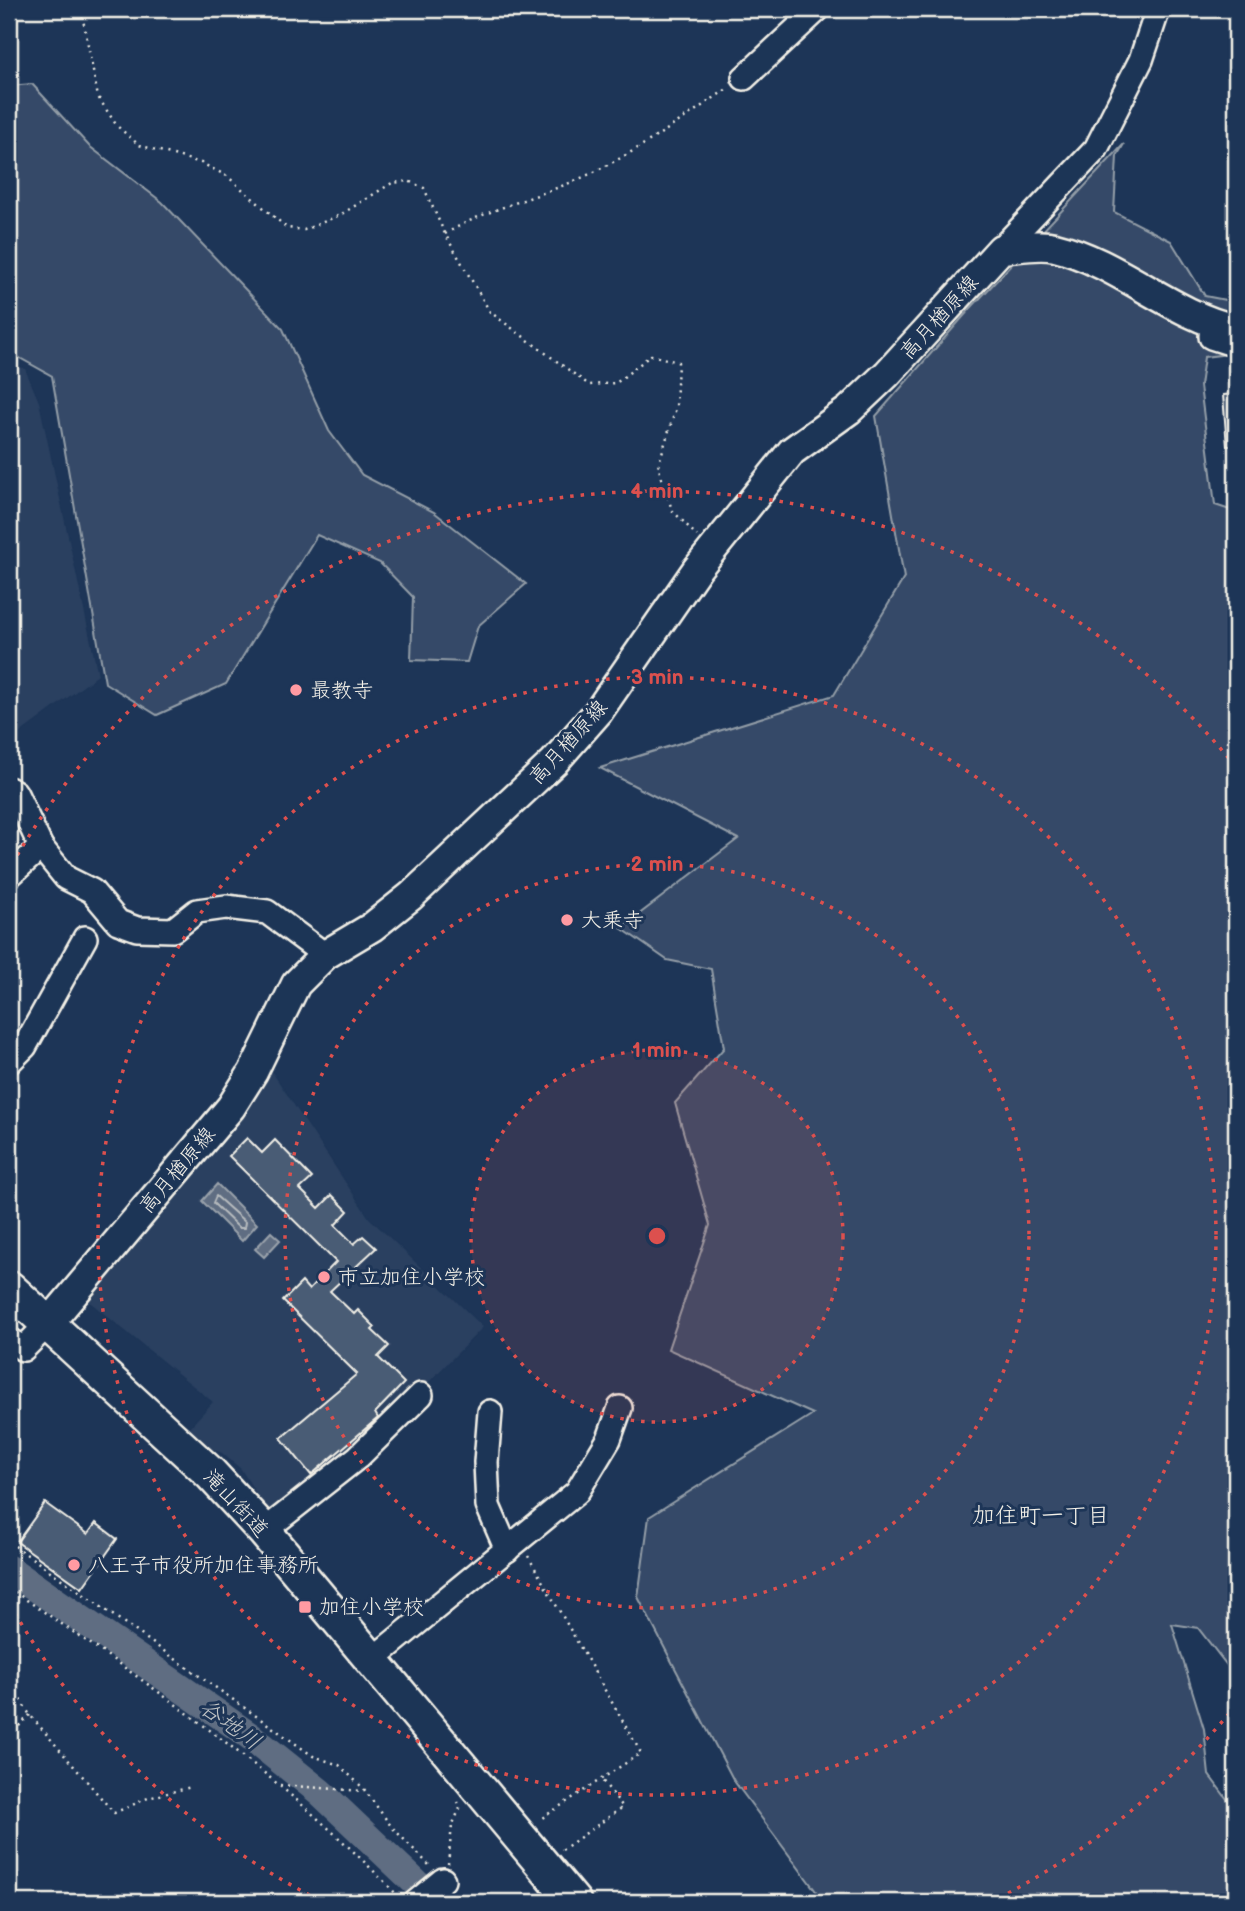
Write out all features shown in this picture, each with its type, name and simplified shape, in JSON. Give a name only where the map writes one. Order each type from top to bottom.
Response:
[{"type":"highway","name":"滝山街道","points":[[9,1288],[211,1474],[264,1531],[574,1902]]},
{"type":"main road","points":[[1001,249],[1052,246],[1108,266],[1224,327]]},
{"type":"main road","name":"高月楢原線","points":[[49,1323],[231,1107],[253,1072],[296,984],[325,955],[372,927],[411,896],[554,762],[598,712],[712,551],[792,451],[849,410],[887,374],[1001,249]]},
{"type":"street","points":[[744,78],[818,9]]},
{"type":"street","points":[[1001,249],[1096,149],[1141,60],[1158,9]]},
{"type":"street","points":[[1224,327],[1211,337],[1236,345]]},
{"type":"street","points":[[9,789],[16,809],[41,848],[66,878],[92,891],[118,922],[137,929],[173,930],[197,911],[226,907],[267,912],[325,955]]},
{"type":"street","points":[[9,876],[41,848]]},
{"type":"street","points":[[9,1062],[25,1046],[85,938]]},
{"type":"street","points":[[9,1339],[23,1349],[49,1323]]},
{"type":"street","points":[[264,1531],[358,1457],[421,1395]]},
{"type":"street","points":[[373,1659],[577,1492],[609,1438],[620,1408]]},
{"type":"street","points":[[490,1412],[486,1462],[488,1506],[513,1545]]},
{"type":"street","points":[[416,1902],[440,1882]]},
{"type":"path","points":[[81,9],[98,97],[117,126],[139,145],[201,163],[227,176],[288,228],[304,230],[340,215],[393,183],[408,181],[424,188],[445,234],[490,312],[589,385],[617,383],[651,355],[678,362],[676,408],[658,466],[673,510],[712,551]]},
{"type":"path","points":[[445,234],[471,219],[537,197],[594,172],[634,150],[744,78]]},
{"type":"path","points":[[9,1542],[313,1756],[339,1765],[366,1791],[391,1826],[440,1882],[449,1862],[452,1826],[460,1808],[457,1796]]},
{"type":"path","points":[[513,1545],[641,1753],[517,1834]]},
{"type":"path","points":[[9,1588],[121,1664],[234,1746],[309,1809],[403,1902]]},
{"type":"path","points":[[9,1682],[30,1715],[114,1813],[148,1798],[191,1787]]},
{"type":"path","points":[[9,1736],[30,1715]]},
{"type":"path","points":[[542,1864],[623,1807],[601,1779]]},
{"type":"path","points":[[280,1784],[366,1791]]},
{"type":"shaded area","points":[[32,84],[89,146],[162,202],[283,329],[329,431],[362,475],[434,512],[526,584],[478,626],[467,662],[411,660],[413,597],[380,563],[317,535],[226,684],[157,715],[105,683],[52,376],[9,352],[9,86]]},
{"type":"shaded area","points":[[1124,144],[1117,156],[1114,212],[1171,241],[1205,296],[1236,302],[1236,353],[1204,357],[1200,386],[1215,505],[1236,512],[1236,1677],[1198,1628],[1172,1624],[1204,1729],[1209,1775],[1236,1811],[1236,1902],[824,1902],[734,1781],[638,1597],[649,1517],[813,1414],[668,1349],[710,1225],[675,1103],[724,1048],[711,969],[667,960],[621,928],[738,839],[600,768],[834,695],[904,578],[876,416],[970,309]]},
{"type":"shaded area","points":[[9,362],[25,369],[39,402],[98,675],[9,741]]},
{"type":"shaded area","points":[[266,1063],[369,1218],[483,1327],[428,1383],[421,1395],[275,1524],[241,1469],[222,1453],[181,1437],[213,1402],[80,1294]]},
{"type":"water","points":[[217,1184],[257,1224],[242,1241],[202,1201]]},
{"type":"water","points":[[271,1232],[280,1240],[264,1257],[255,1249]]},
{"type":"building","points":[[1236,394],[1236,446],[1227,446],[1223,395]]},
{"type":"building","points":[[247,1138],[262,1153],[275,1140],[312,1178],[300,1189],[319,1208],[332,1195],[348,1211],[335,1225],[354,1244],[363,1236],[376,1248],[330,1291],[354,1314],[358,1310],[375,1327],[372,1330],[389,1346],[378,1357],[404,1383],[375,1413],[378,1418],[311,1475],[281,1438],[357,1374],[283,1301],[302,1282],[309,1290],[336,1262],[229,1156]]},
{"type":"building","name":"八王子市役所加住事務所","points":[[45,1503],[88,1534],[96,1523],[117,1539],[82,1588],[17,1542]]},
{"type":"waterway","name":"谷地川","points":[[9,1569],[250,1736],[320,1792],[436,1902]]},
{"type":"place","name":"最教寺","points":[[296,690]]},
{"type":"place","name":"大乗寺","points":[[567,920]]},
{"type":"place","name":"市立加住小学校","points":[[324,1277]]},
{"type":"place","name":"八王子市役所加住事務所","points":[[74,1565]]},
{"type":"place","name":"加住小学校","points":[[305,1607]]},
{"type":"district","name":"加住町一丁目","points":[[1041,1515]]}]
